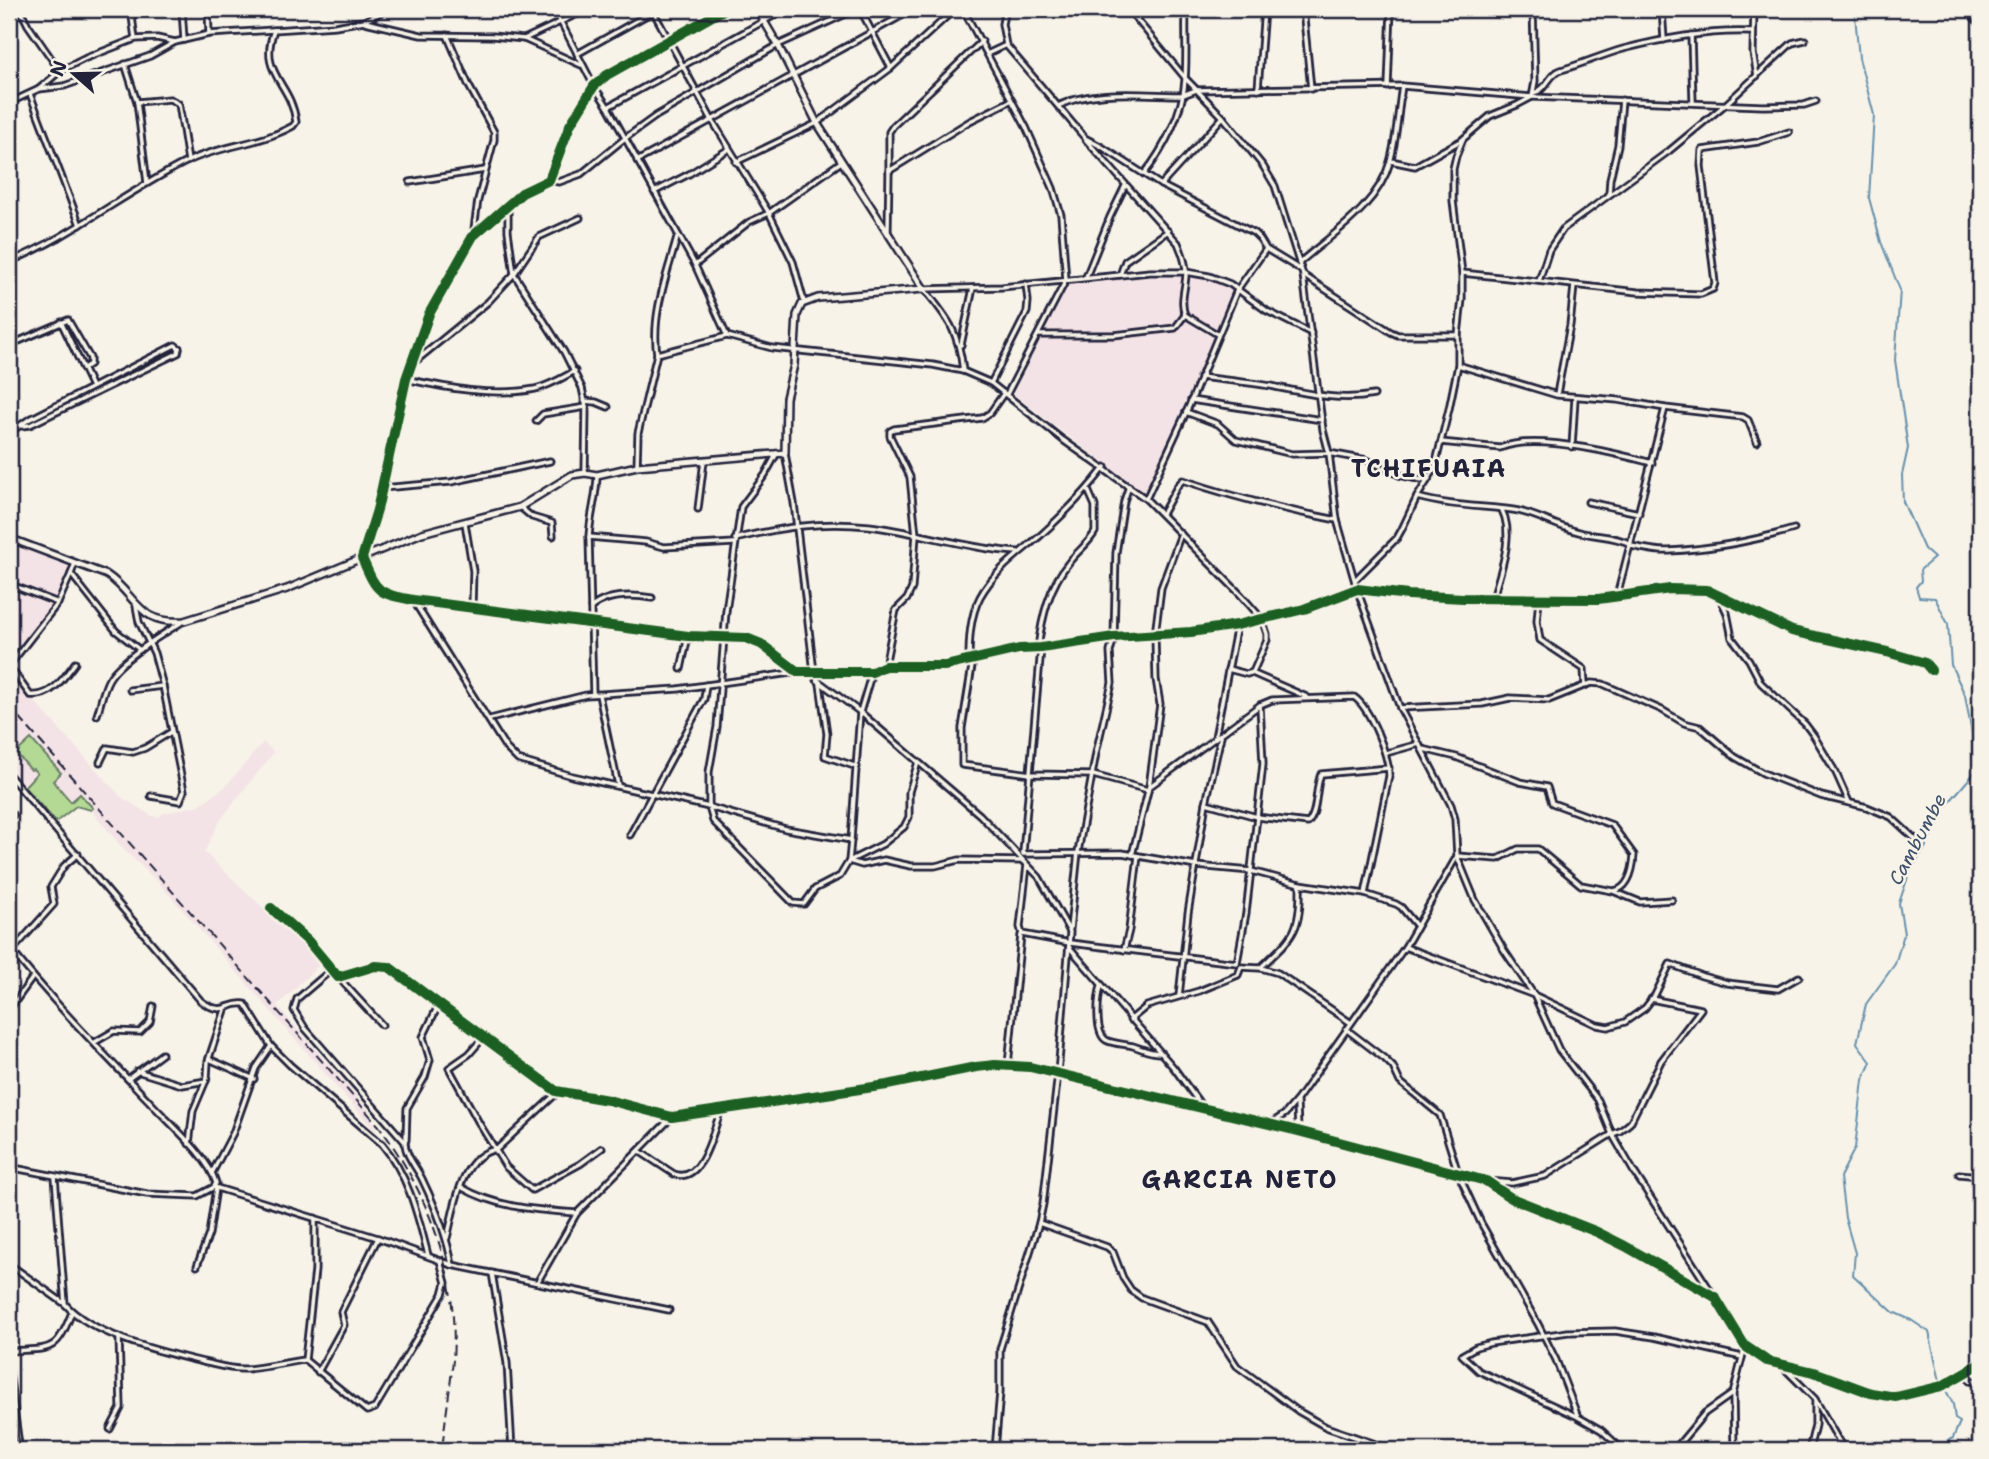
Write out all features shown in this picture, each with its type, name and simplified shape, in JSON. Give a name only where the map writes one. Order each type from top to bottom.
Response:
[{"type":"street","points":[[20,9],[60,71]]},
{"type":"street","points":[[131,9],[135,40]]},
{"type":"street","points":[[181,9],[184,40]]},
{"type":"street","points":[[208,9],[209,34]]},
{"type":"street","points":[[39,89],[64,86],[150,56],[175,42],[209,34],[364,21],[388,9]]},
{"type":"street","points":[[554,9],[677,237],[695,265],[727,336]]},
{"type":"street","points":[[524,39],[588,9]]},
{"type":"street","points":[[549,180],[564,137],[594,86],[607,75],[725,9]]},
{"type":"street","points":[[757,9],[817,122],[924,289],[948,321],[960,347],[963,370]]},
{"type":"street","points":[[608,107],[786,9]]},
{"type":"street","points":[[472,236],[508,204],[531,188],[549,180],[559,181],[581,174],[656,116],[778,45],[859,9],[891,68]]},
{"type":"street","points":[[637,161],[914,9]]},
{"type":"street","points":[[736,162],[817,122],[891,68],[956,9]]},
{"type":"street","points":[[885,666],[896,610],[907,599],[912,588],[916,535],[910,477],[890,432],[894,429],[982,418],[990,413],[1006,393],[1066,280],[1059,203],[1026,127],[989,53],[963,9]]},
{"type":"street","points":[[1004,9],[1002,24],[1006,45],[1125,186],[1168,231],[1181,250],[1186,272],[1183,297],[1185,315],[1175,328],[1114,335],[1038,335]]},
{"type":"street","points":[[1128,9],[1186,79],[1223,117],[1263,166],[1275,186],[1303,275],[1337,520],[1357,589],[1400,708],[1451,805],[1455,819],[1457,856],[1481,912],[1534,995],[1559,1051],[1598,1100],[1612,1134],[1745,1346],[1759,1357],[1814,1372],[1871,1393],[1896,1397],[1942,1386],[1980,1364]]},
{"type":"street","points":[[1144,174],[1164,143],[1183,95],[1186,79],[1186,9]]},
{"type":"street","points":[[1258,89],[1264,9]]},
{"type":"street","points":[[1303,9],[1311,89]]},
{"type":"street","points":[[1388,87],[1391,9]]},
{"type":"street","points":[[1532,95],[1535,81],[1533,9]]},
{"type":"street","points":[[1662,9],[1664,40]]},
{"type":"street","points":[[1754,9],[1753,63],[1757,77]]},
{"type":"street","points":[[1966,9],[1980,24]]},
{"type":"street","points":[[577,54],[653,10],[712,120],[769,213],[793,262],[804,302],[797,315],[794,365],[785,409],[785,453],[797,525],[814,672],[820,683],[827,734],[825,756],[857,767]]},
{"type":"street","points":[[364,21],[402,32],[524,39],[583,66]]},
{"type":"street","points":[[9,248],[10,261],[80,225],[188,161],[259,142],[293,127],[296,122],[293,111],[283,84],[270,64],[268,54],[274,30]]},
{"type":"street","points":[[1391,162],[1415,166],[1463,139],[1490,116],[1517,105],[1543,89],[1557,71],[1623,49],[1664,40],[1724,31],[1752,32]]},
{"type":"street","points":[[447,35],[469,86],[494,132],[494,140],[472,236],[429,314],[406,379],[382,488],[362,558],[377,590],[413,600],[688,636],[754,640],[798,672]]},
{"type":"street","points":[[1691,35],[1693,102]]},
{"type":"street","points":[[9,103],[39,89],[60,71],[86,58],[135,40],[157,38],[175,42]]},
{"type":"street","points":[[1539,281],[1553,242],[1563,229],[1669,151],[1757,77],[1792,43],[1805,40]]},
{"type":"street","points":[[888,231],[889,132],[892,126],[982,41]]},
{"type":"street","points":[[989,53],[1006,45]]},
{"type":"street","points":[[125,64],[136,102],[147,183]]},
{"type":"street","points":[[1058,106],[1074,99],[1093,96],[1183,95],[1196,90],[1402,86],[1763,106],[1804,105],[1816,101]]},
{"type":"street","points":[[1299,266],[1368,202],[1381,184],[1391,162],[1402,86]]},
{"type":"street","points":[[30,93],[80,225]]},
{"type":"street","points":[[136,102],[170,99],[179,104],[188,161]]},
{"type":"street","points":[[1609,194],[1618,145],[1622,100]]},
{"type":"street","points":[[889,171],[970,121],[1011,101]]},
{"type":"street","points":[[1161,185],[1223,117]]},
{"type":"street","points":[[1462,273],[1638,292],[1707,293],[1715,283],[1701,166],[1702,150],[1758,142],[1789,132]]},
{"type":"street","points":[[1085,138],[1161,185],[1254,233],[1266,249],[1299,266]]},
{"type":"street","points":[[1355,580],[1397,538],[1435,466],[1441,442],[1458,365],[1462,273],[1452,186],[1456,156],[1463,139]]},
{"type":"street","points":[[654,192],[729,149]]},
{"type":"street","points":[[695,265],[749,222],[769,213],[842,161]]},
{"type":"street","points":[[410,182],[485,170]]},
{"type":"street","points":[[1086,278],[1125,186]]},
{"type":"street","points":[[508,204],[509,244],[514,274],[575,372],[585,404],[585,473]]},
{"type":"street","points":[[410,366],[479,310],[514,274],[531,245],[539,237],[580,218]]},
{"type":"street","points":[[1120,275],[1125,261],[1168,231]]},
{"type":"street","points":[[637,466],[638,433],[657,354],[659,303],[677,237]]},
{"type":"street","points":[[1146,499],[1237,290],[1266,249]]},
{"type":"street","points":[[804,302],[818,298],[924,289],[973,288],[1186,272],[1224,281],[1267,311],[1311,333]]},
{"type":"street","points":[[1303,275],[1398,335],[1458,335]]},
{"type":"street","points":[[991,383],[1027,312],[1026,284]]},
{"type":"street","points":[[1557,395],[1574,286]]},
{"type":"street","points":[[960,347],[973,288]]},
{"type":"street","points":[[1185,315],[1217,334]]},
{"type":"street","points":[[19,341],[68,320],[90,358],[90,364],[83,368]]},
{"type":"street","points":[[61,322],[96,393]]},
{"type":"street","points":[[657,354],[727,336],[794,350],[888,359],[963,370],[991,383],[1063,440],[1105,467],[1146,499],[1224,576],[1262,619],[1267,640],[1252,673]]},
{"type":"street","points":[[9,433],[28,420],[175,345],[179,348],[178,353],[30,425],[22,426]]},
{"type":"street","points":[[1458,365],[1557,395],[1618,400],[1742,417],[1748,420],[1757,442]]},
{"type":"street","points":[[406,379],[442,386],[517,391],[537,389],[575,372]]},
{"type":"street","points":[[1200,377],[1354,399],[1374,395]]},
{"type":"street","points":[[1572,447],[1575,398]]},
{"type":"street","points":[[1191,400],[1322,420]]},
{"type":"street","points":[[536,421],[543,414],[585,404],[596,402],[608,407]]},
{"type":"street","points":[[1617,597],[1665,408]]},
{"type":"street","points":[[1186,412],[1218,424],[1236,440],[1292,454],[1329,453],[1367,460],[1399,475],[1427,481]]},
{"type":"street","points":[[1441,442],[1500,448],[1509,444],[1534,441],[1614,453],[1652,463]]},
{"type":"street","points":[[97,715],[109,678],[149,643],[184,621],[287,589],[422,533],[520,507],[572,475],[597,475],[637,466],[785,453]]},
{"type":"street","points":[[777,454],[765,475],[742,504],[724,638],[717,727],[709,772],[709,807],[713,821],[796,905],[804,904],[815,889],[840,876],[849,861],[860,712],[872,672]]},
{"type":"street","points":[[382,488],[451,482],[550,461]]},
{"type":"street","points":[[698,509],[704,461]]},
{"type":"street","points":[[1105,467],[1088,489],[1018,552],[980,597],[972,622],[971,660],[962,728],[962,765],[1031,774],[1093,775],[1149,789]]},
{"type":"street","points":[[593,694],[589,537],[590,516],[597,492],[597,475]]},
{"type":"street","points":[[1162,514],[1183,480],[1199,487],[1337,520]]},
{"type":"street","points":[[995,1450],[1000,1392],[1000,1349],[1040,1223],[1058,1073],[1078,852],[1112,683],[1110,652],[1114,637],[1116,553],[1129,486]]},
{"type":"street","points":[[1023,862],[1044,618],[1054,585],[1072,558],[1095,532],[1095,506],[1088,489]]},
{"type":"street","points":[[1417,497],[1467,507],[1516,510],[1578,532],[1613,536],[1631,545],[1668,551],[1705,549],[1755,541],[1794,529]]},
{"type":"street","points":[[1588,502],[1639,513]]},
{"type":"street","points":[[520,507],[531,517],[552,523],[553,536]]},
{"type":"street","points":[[1493,598],[1504,558],[1507,532],[1503,511],[1500,509]]},
{"type":"street","points":[[466,523],[473,571],[472,607]]},
{"type":"street","points":[[589,537],[646,542],[664,547],[735,541],[797,525],[870,526],[980,548],[1018,552]]},
{"type":"street","points":[[1132,855],[1149,789],[1160,704],[1156,678],[1155,635],[1165,575],[1181,534]]},
{"type":"street","points":[[9,538],[111,578],[136,607],[164,620],[184,621]]},
{"type":"street","points":[[75,563],[58,603],[9,666],[30,695],[34,696],[59,686],[75,663]]},
{"type":"street","points":[[71,574],[116,631],[140,650]]},
{"type":"street","points":[[9,584],[58,603]]},
{"type":"street","points":[[490,719],[593,694],[720,684],[798,672],[872,672],[885,666],[945,666],[1020,649],[1237,625],[1304,609],[1357,589],[1408,595],[1493,598],[1617,597],[1670,589],[1707,590],[1792,631],[1887,652],[1925,663],[1931,670]]},
{"type":"street","points":[[591,608],[598,602],[626,596],[652,598]]},
{"type":"street","points":[[1719,596],[1727,613],[1730,633],[1761,683],[1805,724],[1814,736],[1836,773],[1849,802]]},
{"type":"street","points":[[1539,598],[1537,621],[1540,640],[1584,669],[1585,686]]},
{"type":"street","points":[[413,600],[506,748],[519,760],[572,776],[709,807],[786,830],[851,840]]},
{"type":"street","points":[[136,607],[163,686],[184,794],[178,802],[151,796]]},
{"type":"street","points":[[1215,737],[1237,625]]},
{"type":"street","points":[[681,669],[688,636]]},
{"type":"street","points":[[1228,669],[1252,673],[1309,698]]},
{"type":"street","points":[[1400,708],[1482,704],[1510,698],[1549,701],[1596,682],[1604,684],[1684,723],[1700,727],[1735,757],[1763,773],[1821,796],[1849,802],[1891,817],[1915,839]]},
{"type":"street","points":[[820,683],[860,712],[980,815],[1049,893],[1070,932]]},
{"type":"street","points":[[630,835],[704,699],[706,685]]},
{"type":"street","points":[[130,691],[163,686]]},
{"type":"street","points":[[599,695],[618,785]]},
{"type":"street","points":[[1149,789],[1260,705],[1272,700],[1349,696],[1357,698],[1386,753],[1389,768],[1365,894]]},
{"type":"street","points":[[1237,962],[1263,764],[1260,705]]},
{"type":"street","points":[[100,762],[107,748],[132,752],[145,748],[171,732]]},
{"type":"street","points":[[1179,996],[1206,803],[1221,735]]},
{"type":"street","points":[[1386,753],[1419,744]]},
{"type":"street","points":[[1423,749],[1456,757],[1520,782],[1547,787],[1552,803],[1612,825],[1634,855],[1626,885],[1622,890],[1613,891]]},
{"type":"street","points":[[849,861],[883,844],[904,827],[909,817],[909,792],[918,762]]},
{"type":"street","points":[[1206,803],[1257,817],[1308,823],[1312,819],[1321,774],[1389,768]]},
{"type":"street","points":[[9,775],[201,1000],[212,1007],[225,1010],[245,1003],[271,1045],[307,1083],[362,1124],[393,1156],[407,1184],[428,1255]]},
{"type":"street","points":[[1457,856],[1498,859],[1518,849],[1538,849],[1581,885],[1613,891],[1640,902],[1672,900]]},
{"type":"street","points":[[1023,854],[1078,852],[1132,855],[1196,866],[1251,871],[1300,884],[1365,894],[1401,907],[1416,925]]},
{"type":"street","points":[[78,854],[64,866],[51,887],[54,904],[10,949],[189,1143],[212,1173],[216,1183],[209,1234],[197,1266]]},
{"type":"street","points":[[1124,950],[1138,856]]},
{"type":"street","points":[[1268,1125],[1285,1114],[1297,1100],[1405,947],[1457,856]]},
{"type":"street","points":[[849,861],[862,865],[884,860],[912,866],[935,866],[958,860],[1023,862]]},
{"type":"street","points":[[1008,1065],[1027,865]]},
{"type":"street","points":[[1259,968],[1294,931],[1300,912],[1300,884]]},
{"type":"street","points":[[271,908],[308,941],[382,1025]]},
{"type":"street","points":[[1021,934],[1070,945],[1237,962],[1241,967],[1278,973],[1351,1023]]},
{"type":"street","points":[[1070,945],[1204,1110]]},
{"type":"street","points":[[1405,947],[1534,995],[1597,1025],[1608,1027],[1633,1018],[1651,999],[1670,964],[1727,983],[1778,989],[1799,977]]},
{"type":"street","points":[[338,977],[375,966],[385,966],[556,1091],[608,1100],[672,1117],[887,1085],[976,1067],[1008,1065],[1058,1073],[1298,1131],[1486,1181],[1512,1183],[1545,1176],[1630,1123],[1661,1060],[1701,1009],[1651,999]]},
{"type":"street","points":[[1130,1020],[1147,1006],[1199,991],[1238,975],[1241,967]]},
{"type":"street","points":[[331,970],[297,999],[295,1010],[305,1028],[405,1142]]},
{"type":"street","points":[[9,1010],[33,977]]},
{"type":"street","points":[[1101,985],[1098,998],[1100,1031],[1103,1037],[1107,1041],[1134,1046],[1148,1053],[1160,1053]]},
{"type":"street","points":[[439,1004],[423,1037],[430,1060],[425,1077],[407,1108],[405,1148],[424,1182],[447,1239],[452,1265]]},
{"type":"street","points":[[94,1042],[114,1031],[140,1032],[150,1021],[153,1006]]},
{"type":"street","points":[[189,1143],[193,1111],[206,1081],[209,1059],[225,1010]]},
{"type":"street","points":[[1346,1029],[1385,1059],[1400,1082],[1437,1110],[1458,1173],[1481,1223],[1544,1336],[1578,1417]]},
{"type":"street","points":[[483,1038],[469,1054],[449,1068],[506,1167],[532,1190],[580,1164],[602,1148]]},
{"type":"street","points":[[212,1173],[229,1142],[256,1068],[271,1045]]},
{"type":"street","points":[[128,1079],[162,1054]]},
{"type":"street","points":[[209,1059],[254,1079]]},
{"type":"street","points":[[137,1071],[180,1084],[206,1081]]},
{"type":"street","points":[[447,1239],[468,1168],[522,1126],[557,1093],[556,1091]]},
{"type":"street","points":[[1297,1100],[1298,1131]]},
{"type":"street","points":[[639,1151],[674,1174],[690,1174],[700,1165],[721,1110]]},
{"type":"street","points":[[538,1281],[578,1213],[672,1117]]},
{"type":"street","points":[[9,1167],[125,1191],[197,1196],[215,1187],[379,1238],[452,1265],[669,1310]]},
{"type":"street","points":[[1959,1174],[1980,1176]]},
{"type":"street","points":[[54,1176],[65,1304]]},
{"type":"street","points":[[1486,1181],[1511,1198],[1625,1246],[1715,1297]]},
{"type":"street","points":[[461,1186],[514,1207],[578,1213]]},
{"type":"street","points":[[305,1360],[315,1270],[316,1218]]},
{"type":"street","points":[[1040,1223],[1107,1247],[1113,1252],[1130,1290],[1142,1298],[1208,1322],[1237,1366],[1298,1411],[1326,1427],[1393,1450]]},
{"type":"street","points":[[318,1372],[338,1339],[344,1325],[341,1312],[379,1238]]},
{"type":"street","points":[[305,1360],[363,1409],[374,1408],[443,1294],[446,1283],[440,1261]]},
{"type":"street","points":[[9,1264],[65,1304],[72,1312],[119,1337],[175,1355],[236,1369],[305,1360]]},
{"type":"street","points":[[492,1273],[507,1363],[512,1450]]},
{"type":"street","points":[[9,1350],[47,1348],[56,1344],[72,1312]]},
{"type":"street","points":[[1623,1450],[1601,1430],[1479,1371],[1462,1356],[1476,1347],[1491,1343],[1597,1330],[1633,1332],[1742,1357]]},
{"type":"street","points":[[110,1429],[121,1408],[119,1337]]},
{"type":"street","points":[[1734,1450],[1732,1394],[1745,1346]]},
{"type":"street","points":[[1781,1364],[1815,1399],[1843,1450]]},
{"type":"street","points":[[9,1371],[19,1445]]},
{"type":"street","points":[[1969,1371],[1970,1381],[1980,1381]]},
{"type":"street","points":[[1674,1450],[1705,1413],[1732,1394]]},
{"type":"street","points":[[1809,1450],[1815,1425],[1815,1399]]},
{"type":"shaded area","points":[[1179,274],[1213,278],[1234,291],[1145,494],[1013,394],[1066,284]]},
{"type":"shaded area","points":[[9,542],[71,565],[55,604],[9,656]]},
{"type":"shaded area","points":[[9,673],[121,797],[152,816],[160,817],[161,814],[199,805],[225,787],[263,742],[274,752],[221,819],[204,852],[320,964],[277,1006],[368,1109],[377,1133],[158,882],[125,851],[91,810],[76,806],[56,822],[9,769]]},
{"type":"green space","points":[[31,739],[61,773],[53,781],[71,802],[80,794],[93,808],[91,810],[76,806],[56,822],[24,787],[37,773],[16,753]]},
{"type":"waterway","name":"Cambumbe","points":[[1850,9],[1855,15],[1859,58],[1874,115],[1869,198],[1881,242],[1900,290],[1895,360],[1908,448],[1902,475],[1903,502],[1924,549],[1934,558],[1920,570],[1921,581],[1916,587],[1919,597],[1935,598],[1948,624],[1951,665],[1965,695],[1975,772],[1945,807],[1925,848],[1910,871],[1899,903],[1904,934],[1895,964],[1866,1004],[1857,1043],[1871,1062],[1863,1080],[1855,1148],[1840,1177],[1845,1218],[1855,1253],[1853,1275],[1893,1312],[1929,1332],[1939,1377],[1953,1404],[1955,1419],[1960,1422],[1947,1446],[1951,1450]]},
{"type":"railway","points":[[9,706],[379,1126],[397,1152],[426,1208],[437,1237],[451,1297],[453,1360],[442,1450]]},
{"type":"cycle path","points":[[725,9],[607,75],[594,86],[570,125],[549,180],[522,193],[473,236],[429,314],[406,379],[377,510],[362,558],[371,578],[385,593],[413,600],[688,636],[746,638],[761,644],[798,672],[872,672],[885,666],[945,666],[1019,649],[1237,625],[1304,609],[1357,589],[1463,598],[1598,599],[1670,589],[1707,590],[1792,631],[1887,652],[1925,663],[1931,670]]},
{"type":"cycle path","points":[[271,908],[308,941],[338,977],[375,966],[389,967],[556,1091],[608,1100],[672,1117],[887,1085],[976,1067],[1030,1067],[1298,1131],[1486,1181],[1511,1198],[1625,1246],[1715,1297],[1745,1346],[1767,1361],[1814,1372],[1871,1393],[1896,1397],[1942,1386],[1980,1364]]},
{"type":"district","name":"TCHIFUAIA","points":[[1429,469]]},
{"type":"district","name":"GARCIA NETO","points":[[1240,1180]]}]
